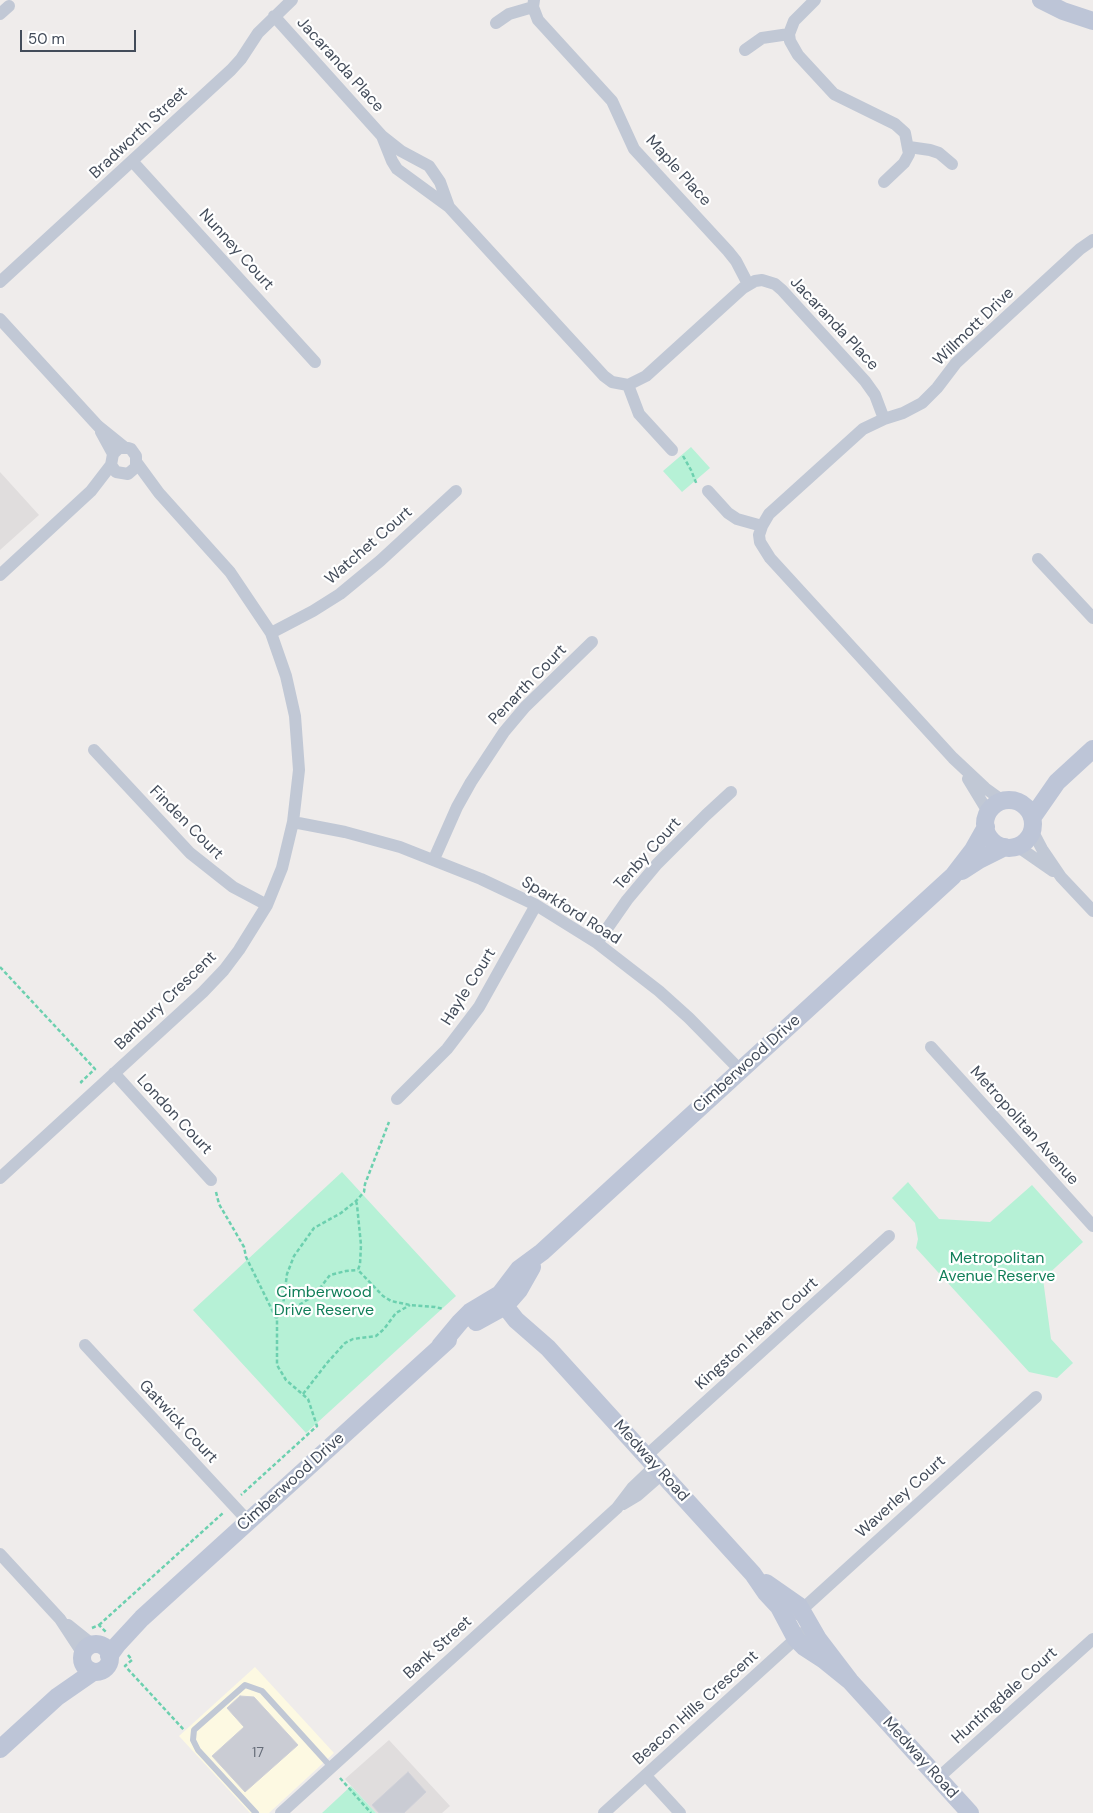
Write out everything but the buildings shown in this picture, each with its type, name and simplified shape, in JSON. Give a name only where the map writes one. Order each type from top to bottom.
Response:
[{"type":"street","name":"Bradworth Street","points":[[0,282],[231,70],[241,59],[258,33],[292,0]]},
{"type":"street","points":[[815,0],[794,21],[789,34],[790,42],[798,55],[828,88],[843,99],[895,124],[905,133],[909,154],[904,163],[884,182]]},
{"type":"street","points":[[1041,0],[1063,11],[1093,21]]},
{"type":"street","name":"Maple Place","points":[[496,23],[509,14],[533,4],[541,24],[612,102],[630,142],[640,156],[728,251],[748,284]]},
{"type":"street","points":[[1063,11],[1093,32]]},
{"type":"street","name":"Jacaranda Place","points":[[274,16],[382,136],[402,151],[429,166],[440,182],[448,207]]},
{"type":"street","points":[[745,50],[762,38],[789,34]]},
{"type":"street","name":"Jacaranda Place","points":[[382,136],[397,169],[448,207],[604,376],[612,382],[628,385]]},
{"type":"street","points":[[909,147],[939,152],[952,164]]},
{"type":"street","name":"Nunney Court","points":[[132,161],[315,362]]},
{"type":"street","name":"Willmott Drive","points":[[762,526],[769,514],[863,429],[884,419],[903,414],[922,403],[937,388],[956,363],[1093,240]]},
{"type":"street","name":"Jacaranda Place","points":[[748,284],[762,280],[768,281],[782,290],[865,381],[874,395],[884,419]]},
{"type":"street","points":[[672,450],[639,414],[628,385],[646,376],[732,296],[748,284]]},
{"type":"street","name":"Banbury Crescent","points":[[0,320],[98,426],[123,463],[159,492],[230,572],[271,633],[286,676],[295,716],[299,770],[294,822],[282,868],[267,905],[249,935],[224,970],[203,992],[0,1178]]},
{"type":"street","points":[[0,575],[123,463]]},
{"type":"street","name":"Watchet Court","points":[[271,633],[313,611],[347,588],[380,561],[456,491]]},
{"type":"street","points":[[708,491],[737,519],[762,526],[759,535],[760,542],[770,558],[953,758],[986,788],[1024,806],[1042,849],[1061,877],[1093,911]]},
{"type":"street","points":[[1038,558],[1093,618]]},
{"type":"street","name":"Penarth Court","points":[[434,860],[457,808],[498,740],[525,707],[592,642]]},
{"type":"street","points":[[1011,847],[1024,842],[1032,824],[1057,782],[1093,749]]},
{"type":"street","name":"Finden Court","points":[[94,750],[190,854],[233,887],[267,905]]},
{"type":"street","points":[[953,758],[980,796],[992,840],[1011,847],[1061,877]]},
{"type":"street","points":[[987,820],[992,807],[1057,782]]},
{"type":"street","name":"Tenby Court","points":[[597,943],[627,900],[657,864],[731,792]]},
{"type":"street","name":"Cimberwood Drive","points":[[0,1749],[57,1698],[98,1646],[142,1618],[440,1346],[470,1312],[505,1300],[519,1269],[542,1252],[953,876],[973,850],[987,820]]},
{"type":"street","name":"Sparkford Road","points":[[294,822],[345,832],[400,847],[481,878],[536,905],[597,943],[659,991],[689,1018],[740,1070]]},
{"type":"street","name":"Cimberwood Drive","points":[[953,876],[979,860],[1011,847]]},
{"type":"street","name":"Hayle Court","points":[[397,1099],[447,1049],[473,1015],[536,905]]},
{"type":"street","name":"Metropolitan Avenue","points":[[931,1047],[1093,1226]]},
{"type":"street","name":"London Court","points":[[114,1073],[211,1180]]},
{"type":"street","name":"Kingston Heath Court","points":[[654,1465],[889,1236]]},
{"type":"street","name":"Medway Road","points":[[505,1300],[516,1320],[548,1348],[754,1574],[787,1622],[796,1639],[850,1681]]},
{"type":"street","name":"Gatwick Court","points":[[85,1345],[248,1522]]},
{"type":"street","name":"Waverley Court","points":[[787,1622],[1036,1397]]},
{"type":"street","name":"Bank Street","points":[[281,1813],[617,1508],[633,1487],[654,1465]]},
{"type":"street","points":[[0,1554],[60,1619],[98,1646]]},
{"type":"street","name":"Medway Road","points":[[754,1574],[793,1600],[810,1627],[850,1681],[970,1813]]},
{"type":"street","name":"Beacon Hills Crescent","points":[[604,1813],[810,1627]]},
{"type":"street","name":"Huntingdale Court","points":[[938,1778],[1093,1639]]},
{"type":"street","points":[[646,1776],[680,1813]]},
{"type":"lane","points":[[256,1813],[198,1750],[193,1740],[194,1730],[245,1686],[262,1691],[331,1767]]},
{"type":"path","points":[[672,450],[677,449],[686,461],[700,491],[704,494],[708,491]]},
{"type":"path","points":[[0,967],[96,1069],[81,1082],[92,1094]]},
{"type":"path","points":[[282,1313],[286,1274],[294,1256],[319,1224],[332,1218],[356,1201],[365,1190],[365,1184],[389,1122]]},
{"type":"path","points":[[193,1740],[125,1666],[132,1660],[98,1646],[232,1504],[317,1426],[311,1404],[303,1394],[286,1380],[277,1365],[278,1327],[276,1318],[246,1257],[244,1247],[219,1204],[211,1180]]},
{"type":"path","points":[[356,1201],[358,1205],[361,1245],[358,1270]]},
{"type":"path","points":[[276,1318],[310,1298],[330,1275],[358,1270]]},
{"type":"path","points":[[358,1270],[383,1296],[391,1301],[444,1309]]},
{"type":"path","points":[[303,1394],[345,1343],[353,1339],[376,1336],[384,1329],[396,1312],[410,1305]]},
{"type":"path","points":[[331,1767],[371,1813]]},
{"type":"shaded area","points":[[0,472],[39,515],[0,550]]},
{"type":"shaded area","points":[[255,1667],[334,1753],[269,1813],[250,1813],[179,1736]]},
{"type":"shaded area","points":[[389,1740],[450,1806],[442,1813],[376,1813],[345,1779]]},
{"type":"green space","points":[[691,447],[710,468],[682,492],[663,471]]},
{"type":"green space","name":"Cimberwood Drive Reserve","points":[[342,1172],[456,1296],[306,1433],[193,1310]]},
{"type":"green space","name":"Metropolitan Avenue Reserve","points":[[908,1182],[939,1219],[990,1222],[1032,1185],[1083,1242],[1043,1279],[1051,1339],[1073,1363],[1057,1378],[1029,1372],[916,1248],[918,1239],[915,1223],[892,1198]]},
{"type":"green space","points":[[351,1786],[376,1813],[322,1813]]}]
